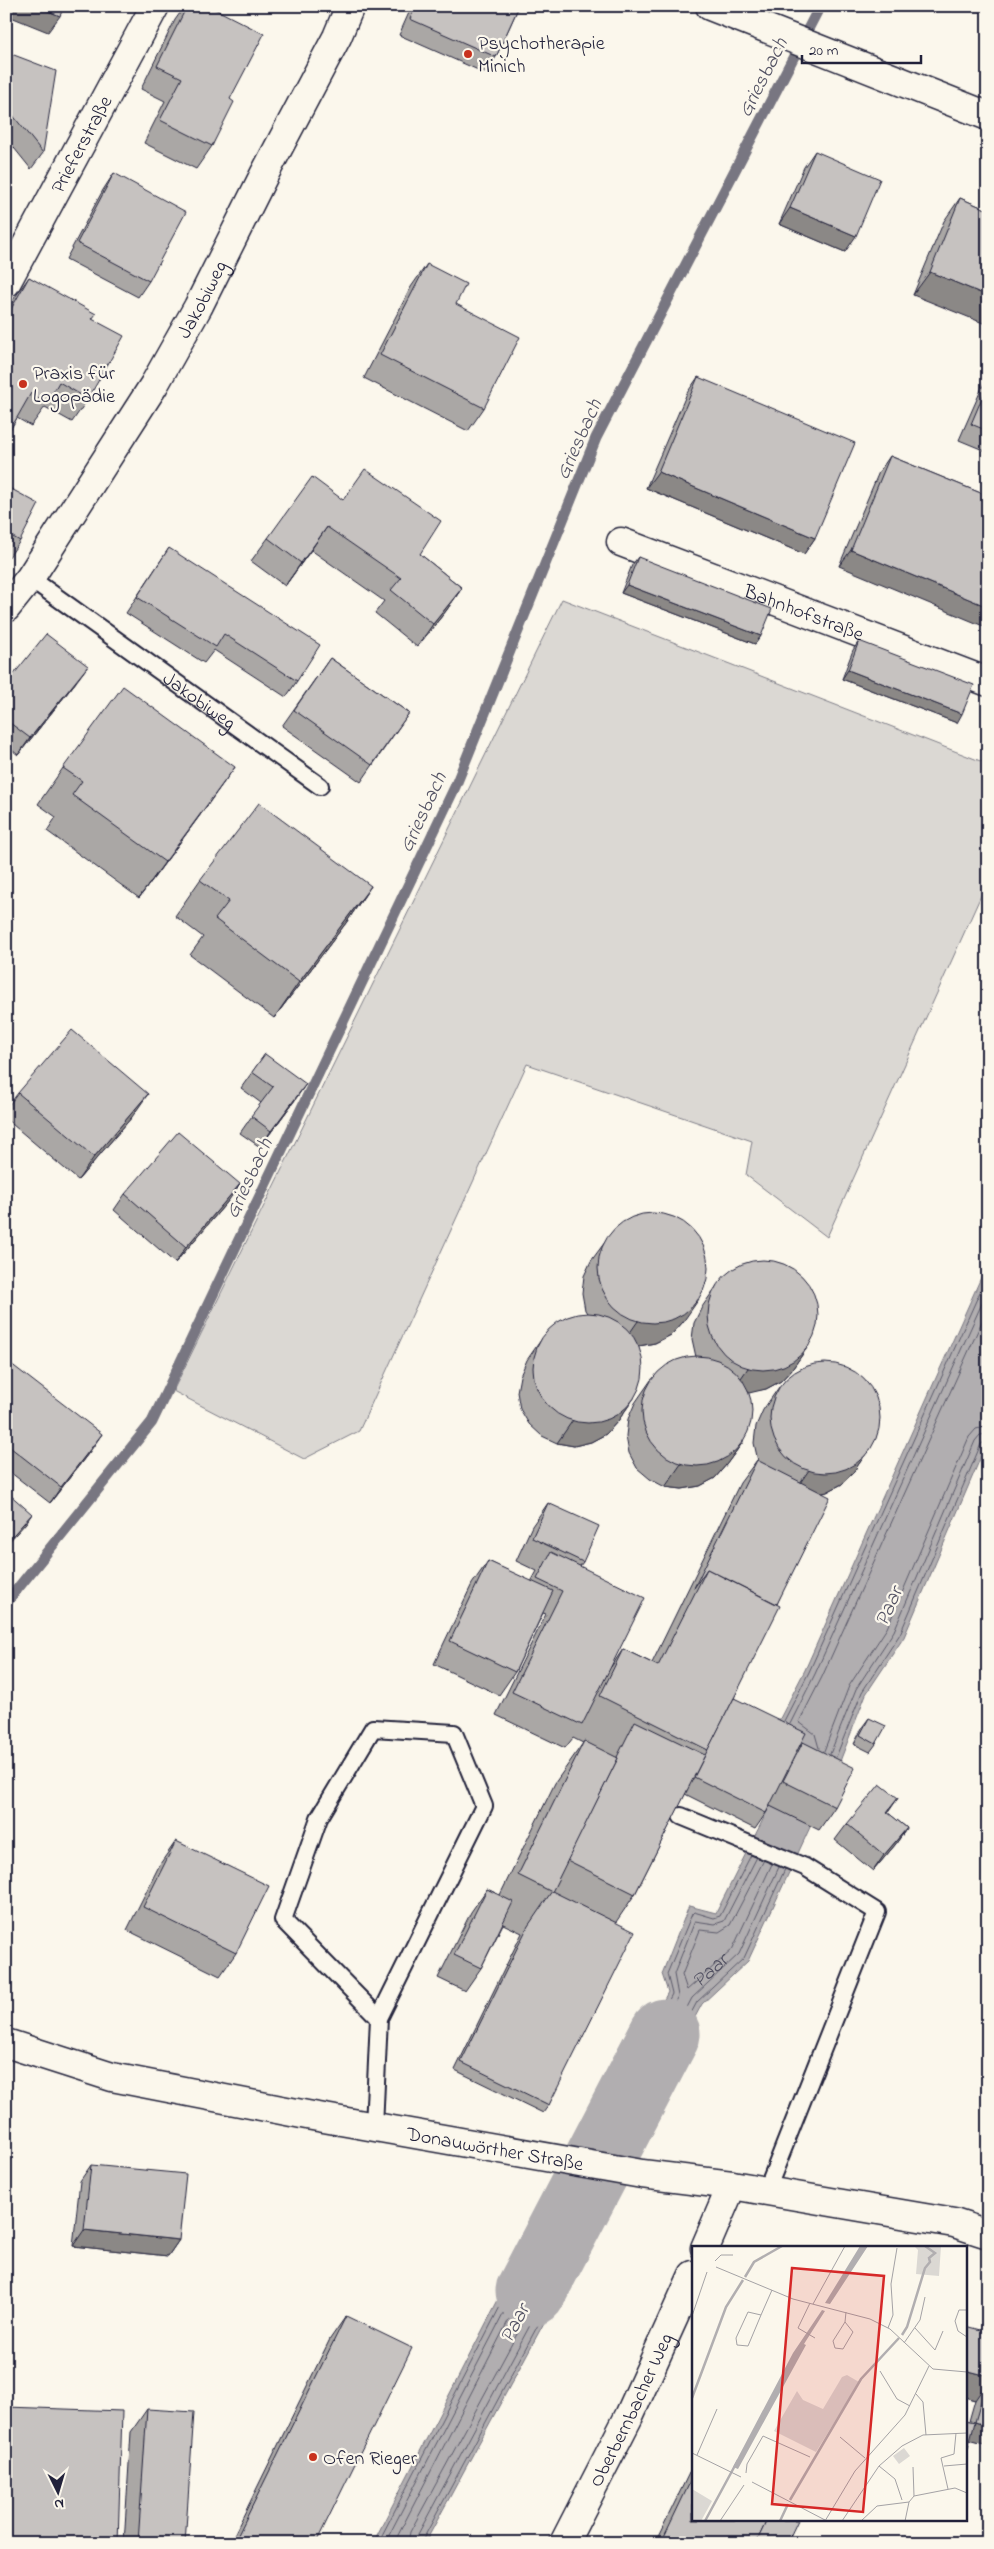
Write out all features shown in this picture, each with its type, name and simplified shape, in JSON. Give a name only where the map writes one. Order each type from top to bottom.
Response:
[{"type":"street","name":"Prieferstraße","points":[[6,283],[155,6]]},
{"type":"street","name":"Jakobiweg","points":[[6,608],[30,578],[128,428],[198,307],[265,173],[337,37],[350,6]]},
{"type":"street","points":[[710,6],[988,116]]},
{"type":"street","name":"Bahnhofstraße","points":[[621,542],[988,682]]},
{"type":"street","name":"Donauwörther Straße","points":[[6,2043],[112,2077],[467,2144],[642,2174],[732,2185],[954,2223],[988,2234]]},
{"type":"street","points":[[706,2246],[732,2185]]},
{"type":"street","name":"Oberbernbacher Weg","points":[[564,2543],[629,2416],[692,2277]]},
{"type":"lane","name":"Jakobiweg","points":[[30,578],[320,786]]},
{"type":"lane","points":[[374,2127],[379,2018],[484,1806],[454,1733],[373,1728],[319,1818],[283,1920],[379,2018]]},
{"type":"lane","points":[[681,1816],[805,1867],[877,1912],[766,2192]]},
{"type":"shaded area","points":[[562,599],[988,764],[988,880],[827,1237],[746,1175],[752,1141],[527,1064],[359,1431],[304,1459],[173,1391]]},
{"type":"water","points":[[988,1262],[988,1440],[904,1637],[866,1694],[837,1769],[748,1961],[702,2004],[638,2124],[600,2119],[668,1992],[662,1974],[689,1906],[716,1913],[800,1746],[772,1734],[805,1670]]},
{"type":"water","points":[[551,2197],[606,2208],[425,2543],[373,2543]]},
{"type":"building","points":[[36,6],[64,6],[60,16]]},
{"type":"building","points":[[187,6],[209,6],[264,34],[230,99],[234,102],[212,146],[160,120],[182,78],[157,66]]},
{"type":"building","name":"Psychotherapie Minich","points":[[416,6],[519,6],[496,57],[410,19]]},
{"type":"building","points":[[6,52],[56,71],[43,153],[11,113],[6,122]]},
{"type":"building","points":[[815,151],[880,179],[856,236],[790,208]]},
{"type":"building","points":[[114,173],[186,212],[149,281],[77,243]]},
{"type":"building","points":[[960,198],[988,210],[988,296],[930,272]]},
{"type":"building","points":[[427,264],[466,284],[456,304],[520,337],[484,408],[380,355]]},
{"type":"building","points":[[29,277],[96,314],[92,319],[124,336],[88,399],[59,382],[47,403],[31,393],[6,437],[6,318]]},
{"type":"building","points":[[698,377],[855,443],[815,538],[658,472]]},
{"type":"building","points":[[988,384],[988,431],[971,424]]},
{"type":"building","points":[[890,456],[988,496],[988,607],[851,550]]},
{"type":"building","points":[[365,469],[441,521],[420,554],[462,588],[433,624],[391,590],[401,578],[327,527],[301,563],[268,538],[312,477],[343,500]]},
{"type":"building","points":[[6,486],[39,504],[20,541],[6,533]]},
{"type":"building","points":[[169,548],[320,645],[297,681],[224,634],[216,647],[137,597]]},
{"type":"building","points":[[638,557],[772,609],[761,636],[627,585]]},
{"type":"building","points":[[46,634],[88,666],[30,738],[6,720],[6,684]]},
{"type":"building","points":[[859,641],[974,685],[962,714],[848,670]]},
{"type":"building","points":[[330,658],[409,713],[372,765],[294,710]]},
{"type":"building","points":[[123,686],[235,767],[165,862],[72,795],[82,781],[63,768]]},
{"type":"building","points":[[259,803],[371,886],[299,982],[215,919],[229,901],[200,880]]},
{"type":"building","points":[[72,1030],[148,1094],[94,1157],[18,1093]]},
{"type":"building","points":[[265,1054],[306,1084],[271,1131],[251,1116],[273,1087],[252,1072]]},
{"type":"building","points":[[178,1132],[240,1184],[186,1247],[125,1194]]},
{"type":"building","points":[[653,1213],[674,1218],[692,1229],[703,1247],[708,1268],[703,1289],[692,1307],[674,1318],[653,1323],[632,1318],[614,1307],[603,1289],[598,1268],[603,1247],[614,1229],[632,1218]]},
{"type":"building","points":[[763,1260],[774,1261],[784,1265],[802,1276],[813,1294],[817,1304],[817,1326],[813,1336],[802,1354],[784,1365],[774,1369],[763,1370],[752,1369],[742,1365],[724,1354],[713,1336],[709,1326],[708,1315],[709,1304],[713,1294],[724,1276],[742,1265],[752,1261]]},
{"type":"building","points":[[588,1313],[609,1318],[627,1329],[638,1347],[643,1368],[638,1389],[627,1407],[609,1418],[588,1423],[567,1418],[549,1407],[538,1389],[533,1368],[538,1347],[549,1329],[567,1318]]},
{"type":"building","points":[[697,1356],[718,1361],[736,1372],[747,1390],[752,1411],[747,1432],[736,1450],[718,1461],[697,1466],[676,1461],[658,1450],[647,1432],[642,1411],[647,1390],[658,1372],[676,1361]]},
{"type":"building","points":[[6,1360],[102,1434],[61,1487],[6,1444]]},
{"type":"building","points":[[825,1363],[846,1368],[864,1379],[875,1397],[880,1418],[875,1439],[864,1457],[846,1468],[825,1473],[804,1468],[786,1457],[775,1439],[770,1418],[775,1397],[786,1379],[804,1368]]},
{"type":"building","points":[[757,1460],[830,1497],[777,1604],[707,1569],[694,1588]]},
{"type":"building","points":[[8,1493],[32,1514],[6,1543],[6,1495]]},
{"type":"building","points":[[548,1503],[599,1526],[583,1562],[532,1538]]},
{"type":"building","points":[[551,1552],[645,1598],[582,1725],[512,1692],[562,1591],[537,1579]]},
{"type":"building","points":[[488,1561],[553,1591],[515,1672],[450,1641]]},
{"type":"building","points":[[707,1569],[780,1606],[708,1750],[600,1696],[623,1649],[658,1666]]},
{"type":"building","points":[[734,1698],[806,1733],[766,1813],[694,1777]]},
{"type":"building","points":[[869,1718],[886,1726],[876,1744],[860,1735]]},
{"type":"building","points":[[635,1721],[705,1755],[635,1894],[567,1860]]},
{"type":"building","points":[[584,1741],[618,1758],[552,1892],[518,1875]]},
{"type":"building","points":[[803,1742],[855,1768],[835,1807],[783,1781]]},
{"type":"building","points":[[880,1784],[898,1798],[887,1812],[907,1828],[884,1855],[847,1824]]},
{"type":"building","points":[[176,1841],[269,1886],[236,1953],[143,1907]]},
{"type":"building","points":[[487,1889],[513,1902],[481,1968],[454,1955]]},
{"type":"building","points":[[552,1891],[635,1932],[549,2105],[461,2062],[528,1926]]},
{"type":"building","points":[[91,2165],[186,2174],[179,2240],[84,2230]]},
{"type":"building","name":"Ofen Rieger","points":[[346,2316],[412,2348],[316,2543],[234,2543]]},
{"type":"building","points":[[966,2326],[988,2332],[988,2376],[966,2370]]},
{"type":"building","points":[[988,2381],[988,2426],[975,2422],[986,2384]]},
{"type":"building","points":[[6,2407],[122,2411],[118,2543],[6,2543]]},
{"type":"building","points":[[147,2409],[194,2412],[185,2543],[138,2543]]},
{"type":"building","points":[[966,2420],[975,2422],[966,2456]]},
{"type":"building","points":[[692,2478],[692,2522],[766,2522],[756,2543],[661,2543]]},
{"type":"building","points":[[766,2522],[797,2522],[787,2543],[756,2543]]},
{"type":"waterway","name":"Griesbach","points":[[6,1603],[152,1422],[455,787],[596,438],[820,6]]},
{"type":"waterway","name":"Paar","points":[[531,2291],[665,2034]]},
{"type":"place","name":"Psychotherapie Minich","points":[[468,54]]},
{"type":"place","name":"Praxis für Logopädie","points":[[23,384]]},
{"type":"place","name":"Ofen Rieger","points":[[313,2457]]}]
